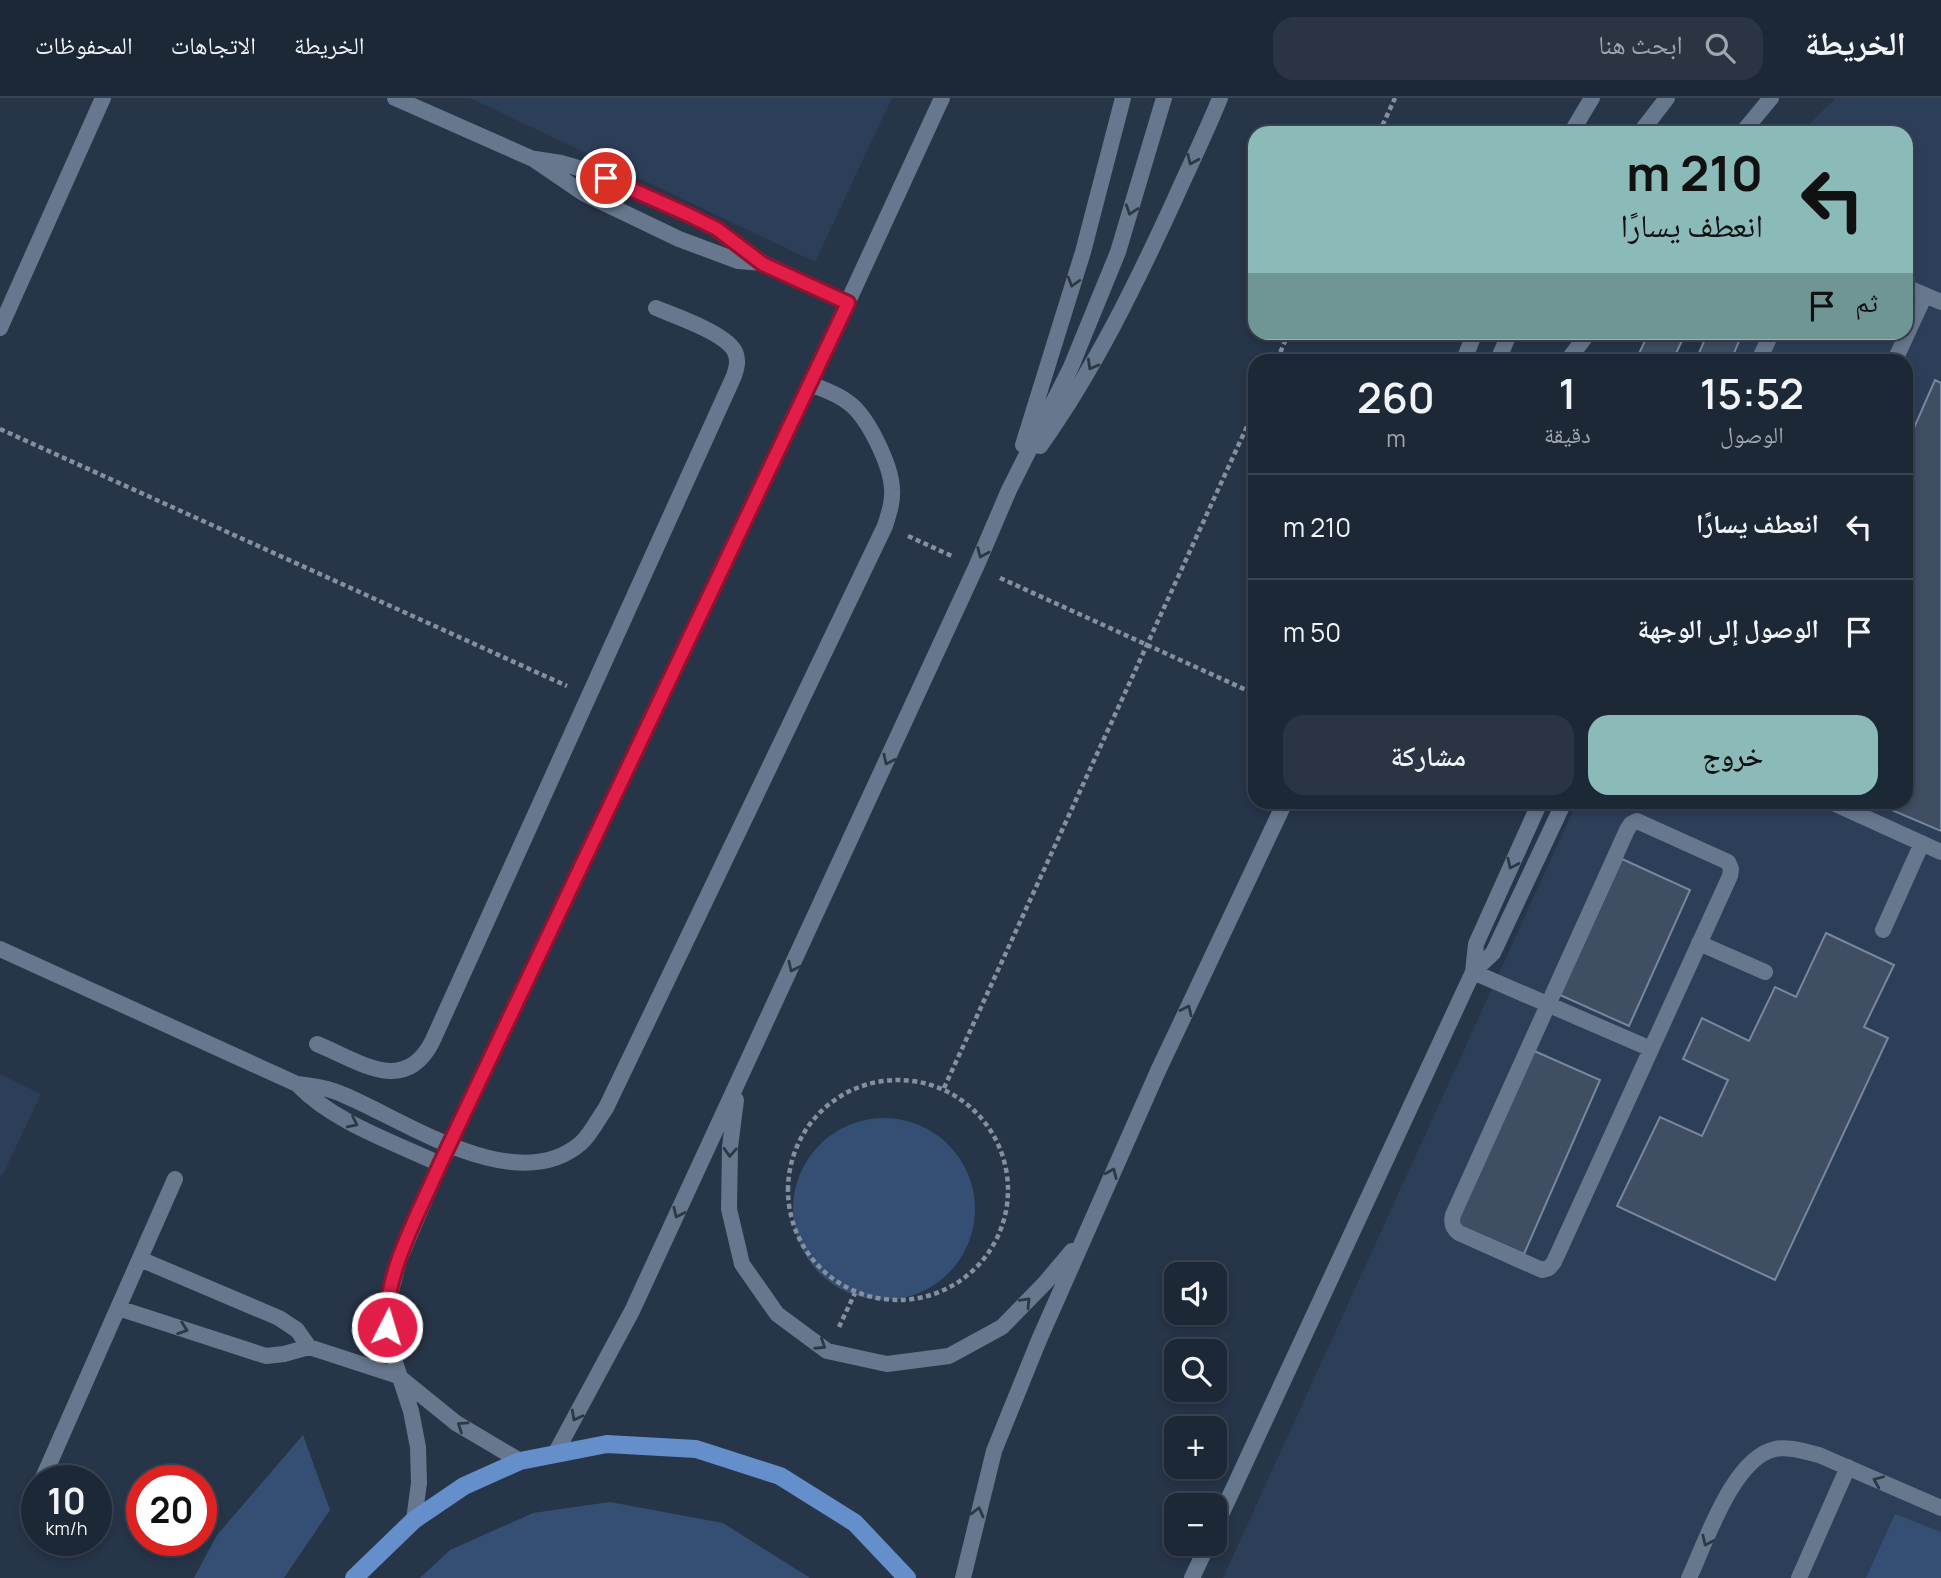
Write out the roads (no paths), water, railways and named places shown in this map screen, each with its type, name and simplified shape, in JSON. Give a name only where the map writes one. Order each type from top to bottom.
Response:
[{"type":"main road","points":[[354,1578],[414,1520],[464,1486],[520,1461],[607,1444],[696,1449],[780,1476],[855,1523],[907,1578]]},
{"type":"lane","points":[[0,328],[103,98]]},
{"type":"lane","points":[[395,98],[533,159],[583,193],[679,239],[738,261],[763,264]]},
{"type":"lane","points":[[414,1520],[419,1483],[418,1447],[411,1411],[388,1344],[386,1310],[399,1260],[440,1164],[943,98]]},
{"type":"lane","points":[[1009,490],[1083,252],[1123,98]]},
{"type":"lane","points":[[555,1454],[632,1311],[976,567],[1009,490],[1071,368],[1118,252],[1164,98]]},
{"type":"lane","points":[[1009,490],[1072,401],[1110,333],[1152,250],[1220,98]]},
{"type":"lane","points":[[1575,126],[1592,98]]},
{"type":"lane","points":[[1645,126],[1667,98]]},
{"type":"lane","points":[[1748,126],[1771,98]]},
{"type":"lane","points":[[533,159],[561,163],[592,172],[689,215],[717,229],[763,264],[848,303]]},
{"type":"lane","points":[[1913,290],[1941,302]]},
{"type":"lane","points":[[1913,321],[1925,295]]},
{"type":"lane","points":[[317,1044],[389,1072],[408,1070],[423,1059],[734,376],[738,363],[734,350],[725,340],[656,308]]},
{"type":"lane","points":[[0,949],[297,1084],[343,1094],[449,1146],[481,1157],[520,1163],[555,1159],[582,1142],[606,1108],[885,526],[891,507],[892,487],[887,464],[865,421],[850,404],[810,384]]},
{"type":"lane","points":[[963,1578],[994,1451],[1084,1235],[1282,809]]},
{"type":"lane","points":[[1473,972],[1473,957],[1478,938],[1537,809]]},
{"type":"lane","points":[[1227,1502],[1473,972],[1493,953],[1561,809]]},
{"type":"lane","points":[[1847,809],[1941,852]]},
{"type":"lane","points":[[1637,821],[1728,862],[1731,869],[1699,943],[1554,1262],[1549,1268],[1542,1270],[1459,1233],[1451,1222],[1452,1214],[1548,1004],[1631,824],[1637,821]]},
{"type":"lane","points":[[1884,930],[1922,843]]},
{"type":"lane","points":[[1699,943],[1765,972]]},
{"type":"lane","points":[[1473,972],[1651,1049]]},
{"type":"lane","points":[[297,1084],[308,1096],[334,1114],[440,1164]]},
{"type":"lane","points":[[738,1085],[730,1147],[729,1209],[742,1264],[777,1314],[827,1351],[887,1364],[948,1356],[1002,1328],[1045,1283],[1084,1235]]},
{"type":"lane","points":[[49,1465],[175,1179]]},
{"type":"lane","points":[[140,1259],[279,1318],[297,1330],[309,1346],[398,1376],[456,1423],[520,1461]]},
{"type":"lane","points":[[118,1308],[266,1356],[284,1354],[309,1346]]},
{"type":"lane","points":[[1689,1578],[1739,1475],[1755,1458],[1776,1449],[1819,1455],[1941,1508]]},
{"type":"lane","points":[[1799,1578],[1848,1468]]},
{"type":"lane","points":[[1192,1578],[1202,1556]]}]
